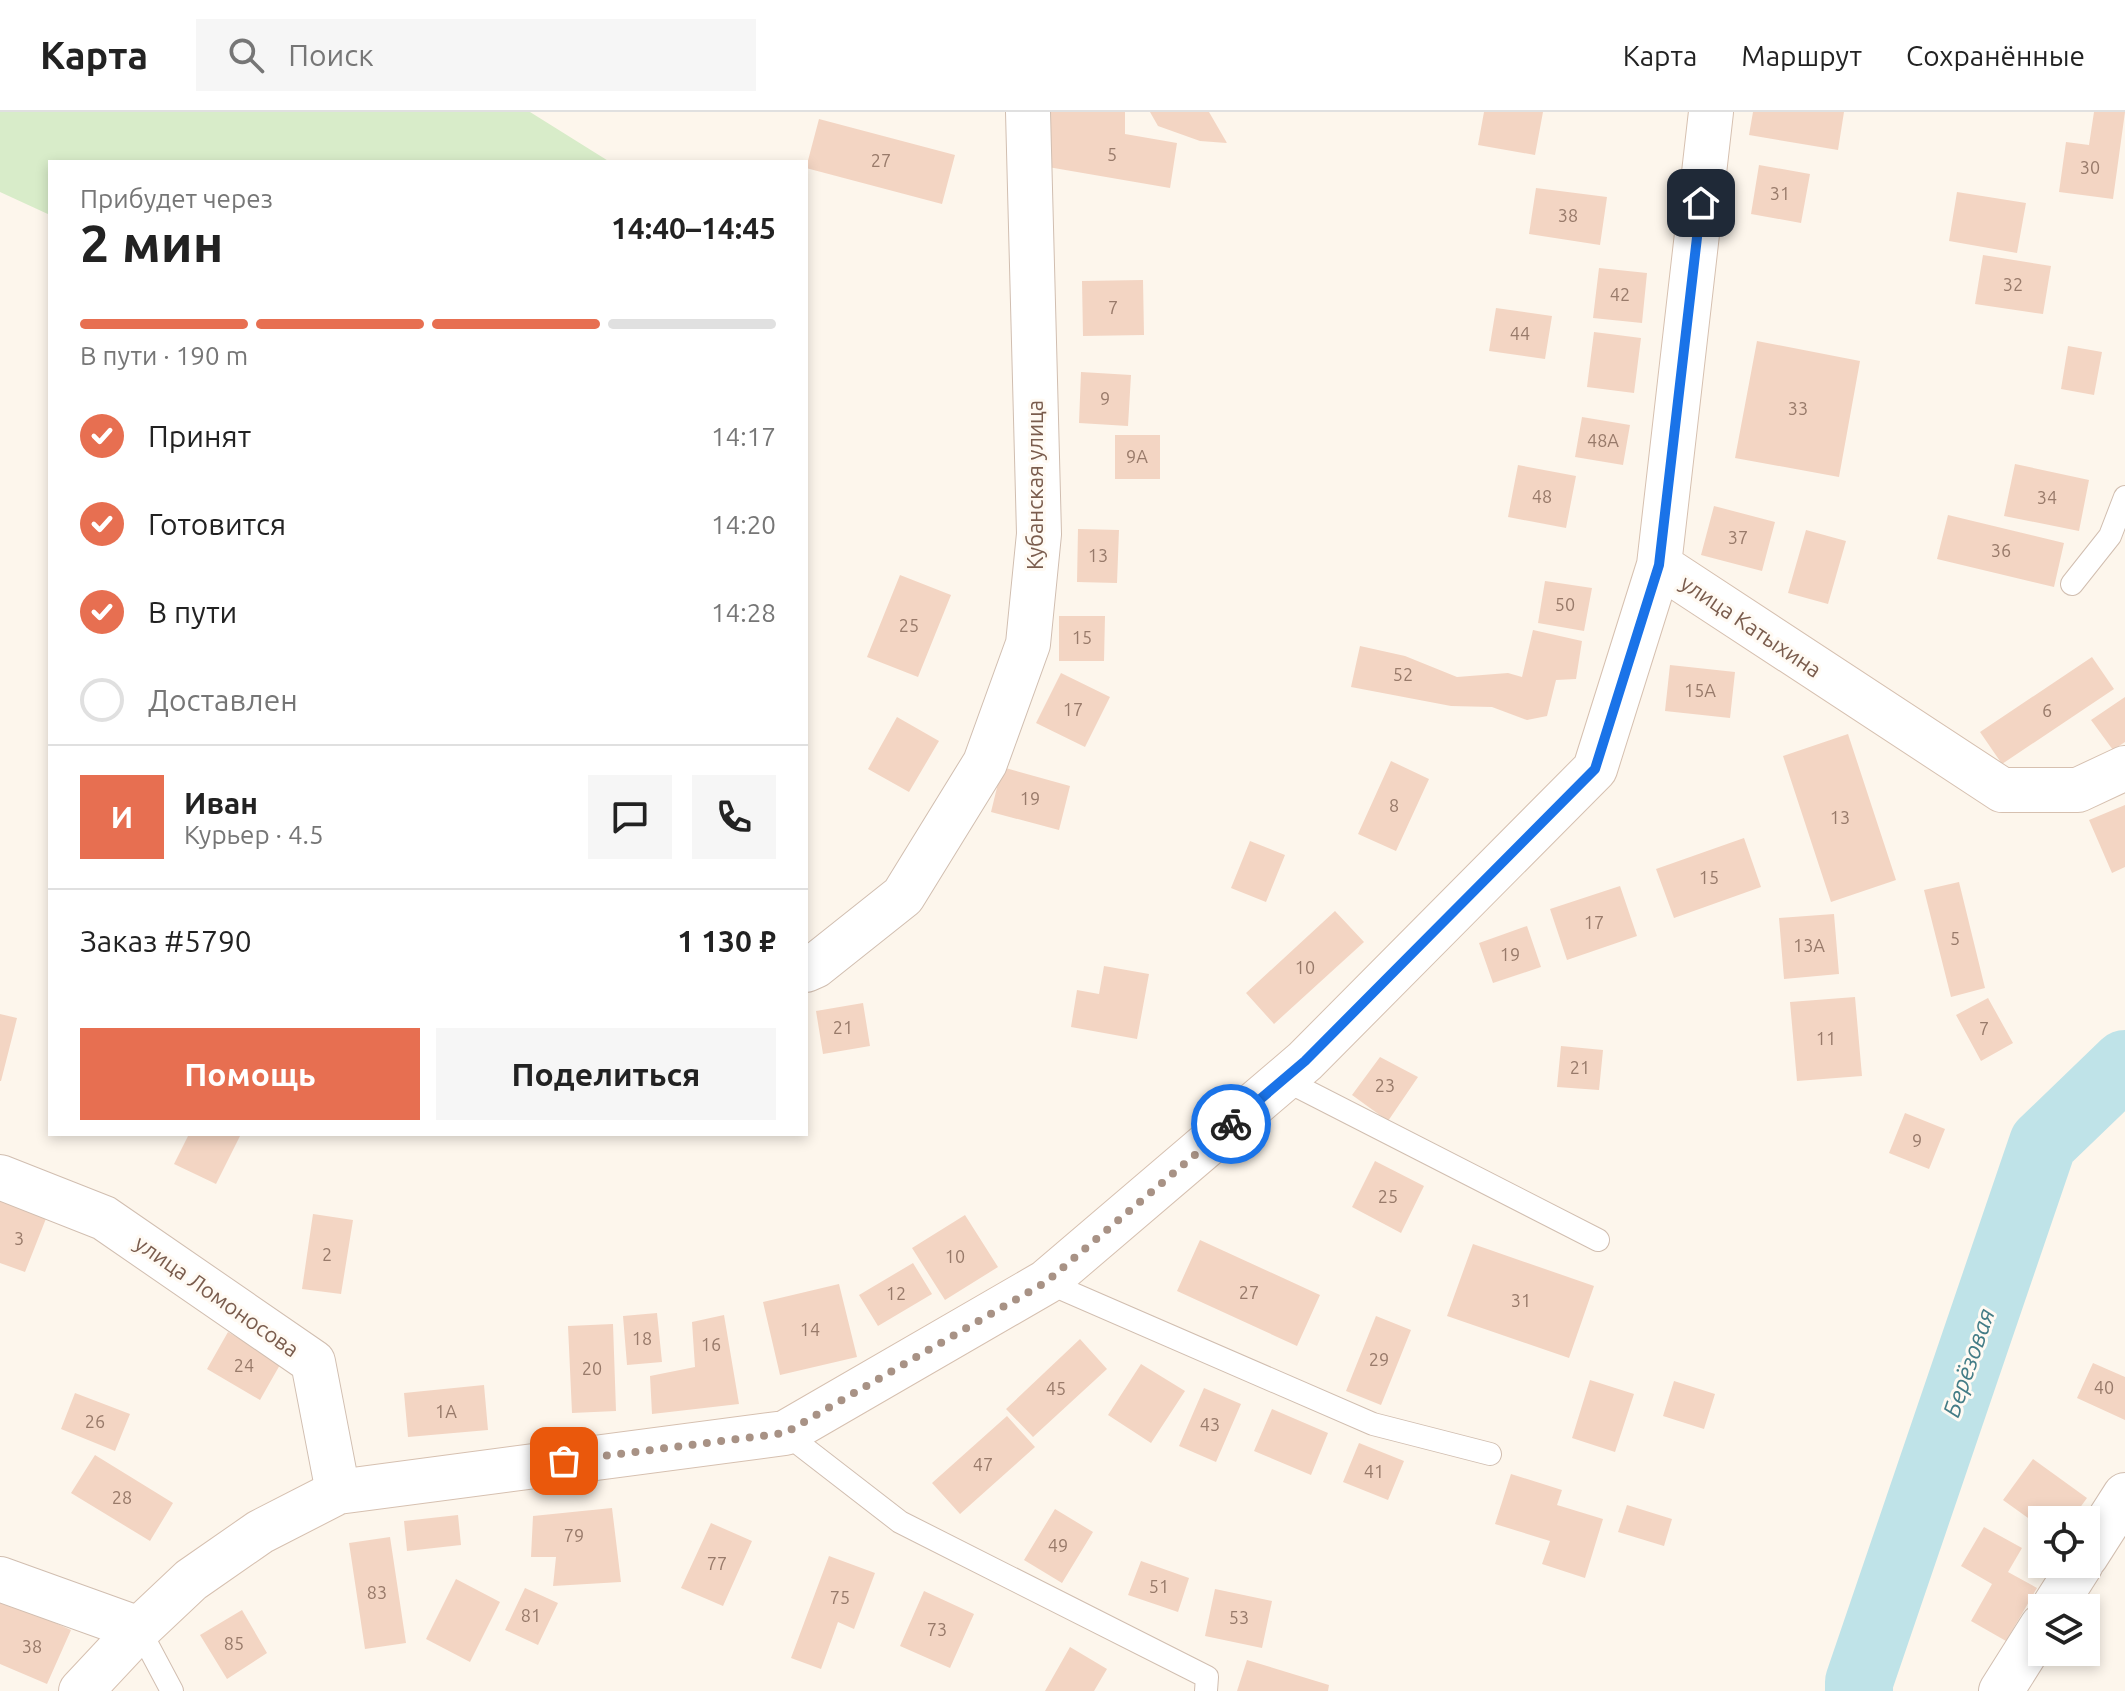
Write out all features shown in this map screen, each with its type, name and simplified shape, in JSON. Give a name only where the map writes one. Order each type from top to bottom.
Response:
[{"type":"street","name":"Кубанская улица","points":[[808,968],[903,896],[985,763],[1028,644],[1039,534],[1028,112]]},
{"type":"street","points":[[1659,565],[1711,112]]},
{"type":"street","name":"улица Катыхина","points":[[81,1691],[139,1629],[191,1580],[260,1532],[338,1492],[785,1433],[1046,1282],[1305,1061],[1595,769],[1659,565],[2002,790],[2078,790],[2125,768]]},
{"type":"street","name":"улица Ломоносова","points":[[0,1177],[104,1218],[313,1362],[338,1492]]},
{"type":"street","points":[[2100,1534],[2125,1495]]},
{"type":"street","points":[[0,1579],[139,1629]]},
{"type":"street","points":[[2001,1691],[2028,1648]]},
{"type":"lane","points":[[2072,584],[2110,536],[2125,497]]},
{"type":"lane","points":[[1283,1079],[1598,1240]]},
{"type":"lane","points":[[1046,1282],[1373,1424],[1490,1454]]},
{"type":"lane","points":[[785,1433],[900,1522],[1207,1677],[1206,1691]]},
{"type":"lane","points":[[139,1629],[172,1691]]},
{"type":"green space","points":[[0,112],[530,112],[607,160],[48,160],[48,214],[0,192]]},
{"type":"building","points":[[1047,112],[1125,112],[1125,134],[1177,143],[1170,188],[1048,167]]},
{"type":"building","points":[[1150,112],[1209,112],[1227,143],[1200,141],[1158,126]]},
{"type":"building","points":[[1484,112],[1543,112],[1535,155],[1478,145]]},
{"type":"building","points":[[1753,112],[1844,112],[1838,150],[1749,135]]},
{"type":"building","points":[[2094,112],[2125,112],[2113,199],[2059,192],[2066,142],[2089,145]]},
{"type":"building","points":[[819,119],[955,155],[942,204],[808,169]]},
{"type":"building","points":[[1759,165],[1810,174],[1801,223],[1751,214]]},
{"type":"building","points":[[1536,188],[1607,197],[1600,245],[1529,234]]},
{"type":"building","points":[[1957,192],[2026,203],[2017,253],[1949,241]]},
{"type":"building","points":[[1983,255],[2051,266],[2043,314],[1975,304]]},
{"type":"building","points":[[1599,268],[1647,273],[1642,323],[1593,318]]},
{"type":"building","points":[[1143,280],[1144,335],[1083,336],[1082,281]]},
{"type":"building","points":[[1496,308],[1552,316],[1545,359],[1489,351]]},
{"type":"building","points":[[1594,332],[1641,338],[1634,393],[1587,387]]},
{"type":"building","points":[[1757,341],[1860,361],[1839,477],[1735,458]]},
{"type":"building","points":[[2068,346],[2102,352],[2094,395],[2061,389]]},
{"type":"building","points":[[1081,372],[1131,375],[1128,426],[1079,423]]},
{"type":"building","points":[[1582,417],[1630,425],[1623,465],[1575,457]]},
{"type":"building","points":[[1115,435],[1160,435],[1160,479],[1115,479]]},
{"type":"building","points":[[2015,464],[2089,480],[2079,531],[2004,516]]},
{"type":"building","points":[[1518,465],[1576,476],[1566,528],[1508,517]]},
{"type":"building","points":[[1714,506],[1775,522],[1762,571],[1701,555]]},
{"type":"building","points":[[1948,515],[2064,543],[2054,587],[1937,559]]},
{"type":"building","points":[[1078,529],[1119,530],[1117,583],[1077,582]]},
{"type":"building","points":[[1806,530],[1846,541],[1828,604],[1788,593]]},
{"type":"building","points":[[900,575],[951,595],[918,677],[867,657]]},
{"type":"building","points":[[1545,581],[1592,588],[1584,631],[1538,623]]},
{"type":"building","points":[[1059,616],[1105,616],[1104,661],[1059,661]]},
{"type":"building","points":[[1533,630],[1582,641],[1576,679],[1556,680],[1547,716],[1527,720],[1492,707],[1451,706],[1351,687],[1360,646],[1405,656],[1457,677],[1508,673],[1522,677]]},
{"type":"building","points":[[2092,657],[2114,689],[2002,764],[1980,732]]},
{"type":"building","points":[[1670,665],[1735,672],[1730,718],[1665,711]]},
{"type":"building","points":[[1061,673],[1110,697],[1085,747],[1036,723]]},
{"type":"building","points":[[2125,697],[2125,742],[2113,750],[2091,720]]},
{"type":"building","points":[[897,717],[939,741],[909,792],[868,769]]},
{"type":"building","points":[[1848,734],[1896,880],[1831,902],[1783,756]]},
{"type":"building","points":[[1391,761],[1429,779],[1396,851],[1358,834]]},
{"type":"building","points":[[1002,767],[1070,786],[1059,830],[991,812]]},
{"type":"building","points":[[2125,805],[2125,867],[2112,873],[2089,820]]},
{"type":"building","points":[[1744,838],[1761,887],[1674,918],[1656,869]]},
{"type":"building","points":[[1250,841],[1285,855],[1266,902],[1231,888]]},
{"type":"building","points":[[1959,882],[1985,988],[1951,997],[1924,890]]},
{"type":"building","points":[[1620,886],[1637,936],[1567,960],[1550,909]]},
{"type":"building","points":[[1335,911],[1364,942],[1274,1024],[1246,993]]},
{"type":"building","points":[[1834,914],[1839,974],[1784,979],[1779,918]]},
{"type":"building","points":[[1527,926],[1541,967],[1493,983],[1479,943]]},
{"type":"building","points":[[1104,966],[1149,974],[1137,1039],[1071,1027],[1077,990],[1099,994]]},
{"type":"building","points":[[1855,997],[1862,1076],[1797,1081],[1790,1002]]},
{"type":"building","points":[[1988,998],[2013,1043],[1981,1061],[1956,1015]]},
{"type":"building","points":[[863,1003],[870,1046],[823,1054],[816,1011]]},
{"type":"building","points":[[0,1014],[17,1018],[1,1081],[0,1081]]},
{"type":"building","points":[[1561,1046],[1603,1050],[1599,1090],[1557,1087]]},
{"type":"building","points":[[1380,1057],[1418,1077],[1388,1121],[1352,1095]]},
{"type":"building","points":[[1905,1113],[1945,1129],[1929,1169],[1889,1153]]},
{"type":"building","points":[[188,1136],[240,1136],[216,1184],[174,1164]]},
{"type":"building","points":[[1375,1161],[1424,1186],[1401,1233],[1352,1207]]},
{"type":"building","points":[[0,1199],[47,1216],[25,1272],[0,1263]]},
{"type":"building","points":[[313,1214],[353,1220],[341,1294],[302,1289]]},
{"type":"building","points":[[965,1215],[998,1267],[945,1300],[912,1248]]},
{"type":"building","points":[[1200,1240],[1320,1295],[1297,1346],[1177,1291]]},
{"type":"building","points":[[1473,1244],[1594,1286],[1569,1358],[1447,1316]]},
{"type":"building","points":[[913,1263],[932,1294],[878,1326],[859,1295]]},
{"type":"building","points":[[839,1284],[857,1357],[780,1375],[763,1302]]},
{"type":"building","points":[[657,1313],[662,1362],[627,1365],[623,1316]]},
{"type":"building","points":[[724,1315],[739,1404],[652,1414],[650,1376],[695,1367],[692,1322]]},
{"type":"building","points":[[1376,1316],[1411,1330],[1381,1405],[1346,1391]]},
{"type":"building","points":[[613,1324],[616,1411],[572,1413],[568,1326]]},
{"type":"building","points":[[228,1332],[281,1363],[260,1400],[207,1369]]},
{"type":"building","points":[[1080,1339],[1107,1369],[1033,1437],[1006,1409]]},
{"type":"building","points":[[2093,1363],[2125,1377],[2125,1420],[2077,1398]]},
{"type":"building","points":[[1141,1364],[1185,1391],[1151,1443],[1108,1415]]},
{"type":"building","points":[[1590,1380],[1634,1394],[1615,1452],[1572,1438]]},
{"type":"building","points":[[1674,1381],[1715,1394],[1704,1429],[1663,1416]]},
{"type":"building","points":[[484,1385],[488,1430],[408,1437],[404,1393]]},
{"type":"building","points":[[1204,1388],[1241,1404],[1216,1462],[1179,1446]]},
{"type":"building","points":[[75,1393],[130,1414],[115,1451],[61,1429]]},
{"type":"building","points":[[1272,1409],[1328,1433],[1311,1475],[1254,1451]]},
{"type":"building","points":[[1007,1416],[1035,1447],[960,1514],[932,1483]]},
{"type":"building","points":[[1359,1443],[1404,1461],[1388,1500],[1343,1482]]},
{"type":"building","points":[[95,1455],[173,1503],[150,1541],[71,1493]]},
{"type":"building","points":[[2033,1459],[2087,1498],[2081,1506],[2028,1506],[2028,1518],[2003,1500]]},
{"type":"building","points":[[1511,1474],[1562,1490],[1557,1505],[1603,1519],[1585,1578],[1542,1564],[1550,1541],[1495,1524]]},
{"type":"building","points":[[1627,1505],[1672,1519],[1664,1546],[1618,1532]]},
{"type":"building","points":[[612,1508],[621,1582],[553,1586],[556,1557],[531,1557],[533,1516]]},
{"type":"building","points":[[1055,1509],[1093,1532],[1062,1583],[1024,1560]]},
{"type":"building","points":[[458,1515],[461,1545],[407,1551],[404,1521]]},
{"type":"building","points":[[711,1523],[752,1541],[723,1606],[681,1588]]},
{"type":"building","points":[[1984,1527],[2022,1548],[2008,1572],[2037,1588],[2033,1594],[2028,1594],[2028,1603],[2006,1641],[1971,1621],[1992,1584],[1961,1566]]},
{"type":"building","points":[[390,1537],[406,1643],[365,1649],[349,1543]]},
{"type":"building","points":[[829,1556],[875,1573],[854,1629],[838,1622],[821,1669],[791,1658]]},
{"type":"building","points":[[1141,1561],[1189,1578],[1178,1612],[1128,1595]]},
{"type":"building","points":[[456,1579],[500,1602],[470,1662],[426,1639]]},
{"type":"building","points":[[525,1588],[558,1603],[538,1645],[505,1630]]},
{"type":"building","points":[[1215,1589],[1272,1601],[1262,1648],[1205,1636]]},
{"type":"building","points":[[924,1591],[974,1614],[950,1668],[900,1646]]},
{"type":"building","points":[[0,1598],[71,1630],[47,1684],[0,1664]]},
{"type":"building","points":[[242,1610],[267,1653],[227,1679],[200,1635]]},
{"type":"building","points":[[1070,1647],[1107,1669],[1094,1691],[1045,1691]]},
{"type":"building","points":[[1247,1660],[1329,1685],[1328,1691],[1237,1691]]},
{"type":"waterway","name":"Берёзовая","points":[[1859,1691],[1859,1682],[2043,1143],[2125,1064]]},
{"type":"way so far","points":[[564,1461],[785,1433],[1046,1282],[1231,1124]]},
{"type":"route","points":[[1231,1124],[1305,1061],[1595,769],[1659,565],[1701,203]]}]
